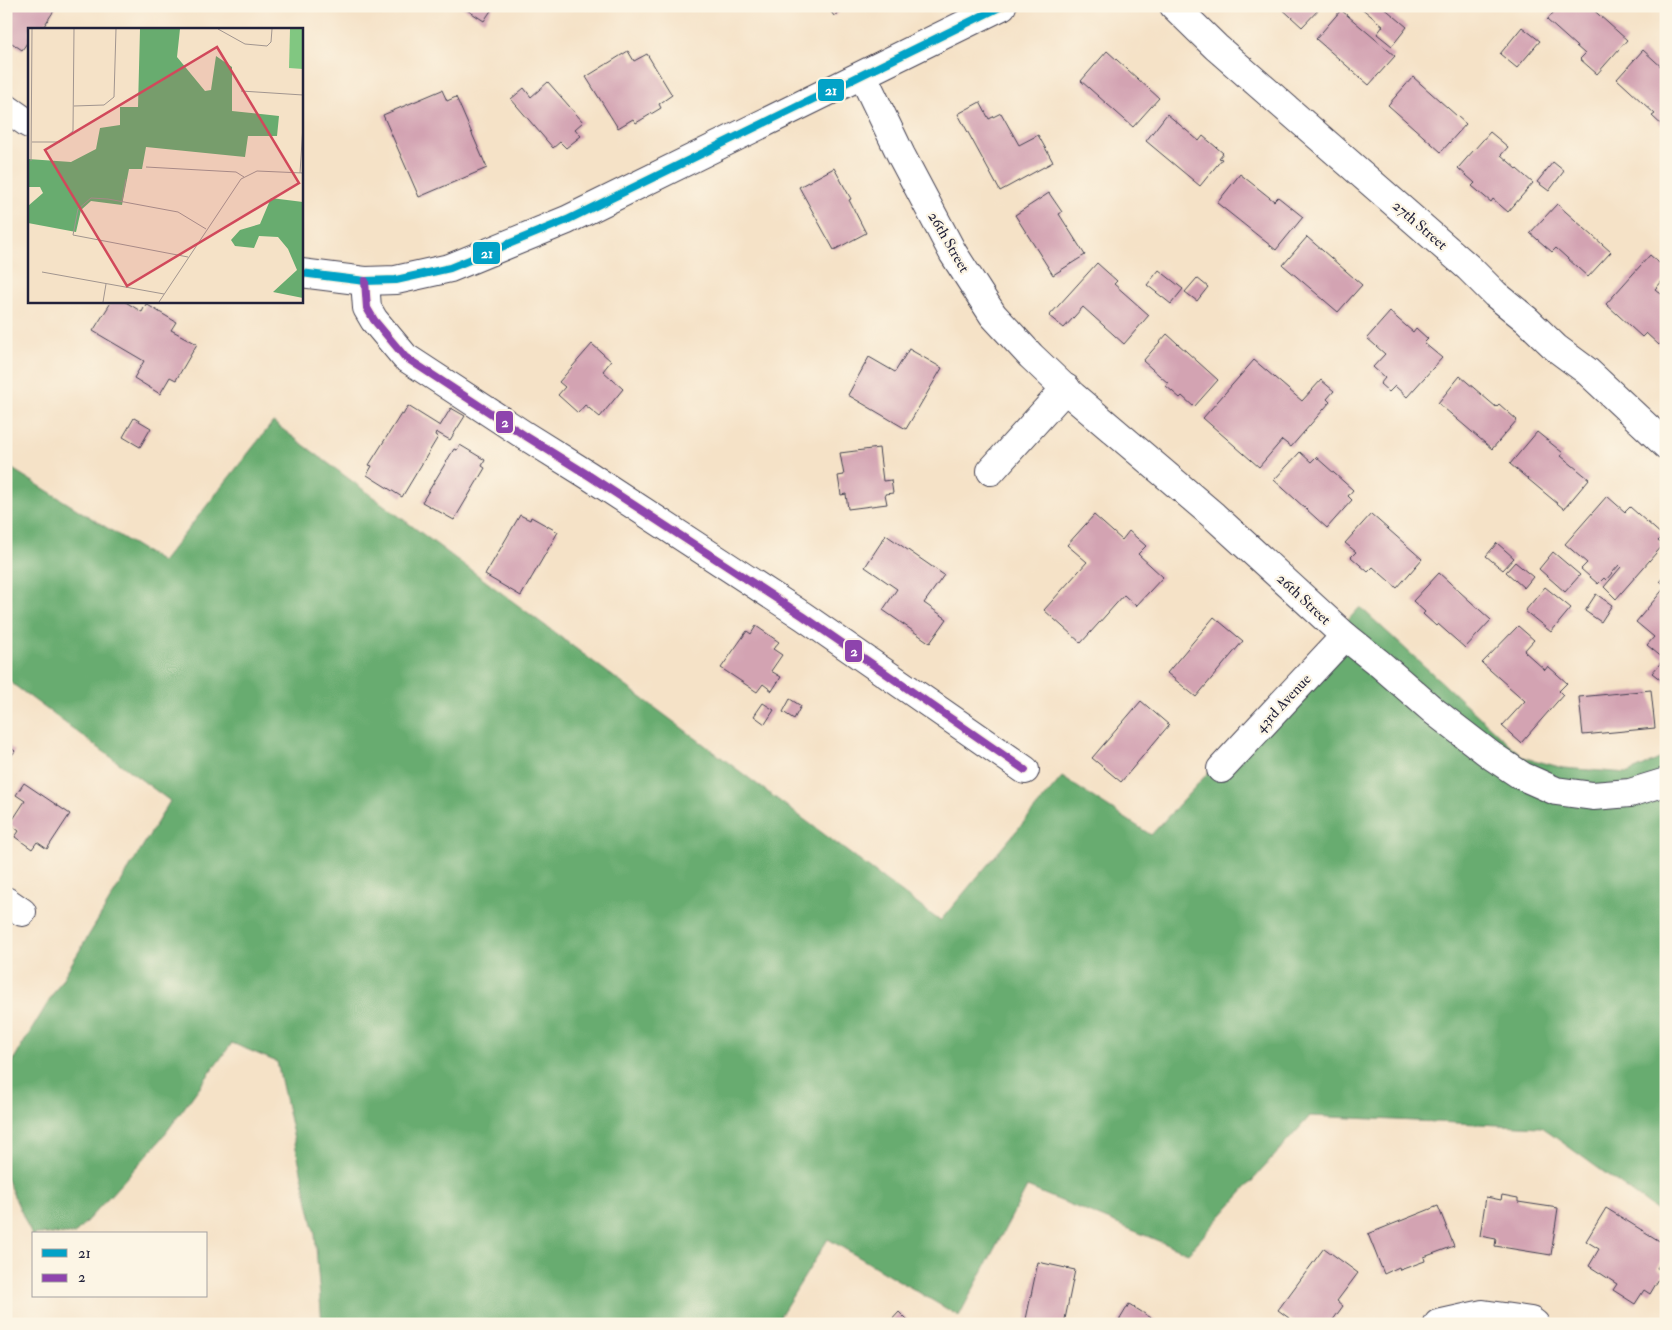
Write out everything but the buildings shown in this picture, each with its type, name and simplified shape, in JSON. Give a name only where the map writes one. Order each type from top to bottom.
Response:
[{"type":"street","points":[[302,273],[365,281],[396,280],[450,268],[501,249],[567,220],[1002,6]]},
{"type":"street","name":"27th Street","points":[[1174,6],[1216,47],[1469,268],[1495,294],[1527,320],[1556,348],[1587,371],[1666,445]]},
{"type":"street","name":"26th Street","points":[[863,76],[910,172],[953,253],[993,315],[1031,356],[1073,396],[1214,516],[1345,636],[1435,712],[1492,756],[1522,776],[1556,791],[1593,796],[1630,793],[1666,782]]},
{"type":"street","points":[[6,108],[28,123]]},
{"type":"street","points":[[365,281],[367,308],[374,320],[405,356],[803,616],[1025,770]]},
{"type":"street","points":[[991,471],[1066,388]]},
{"type":"street","name":"43rd Avenue","points":[[1220,769],[1345,636]]},
{"type":"street","points":[[1438,1324],[1483,1314],[1531,1321],[1535,1324]]},
{"type":"green space","points":[[273,422],[940,921],[1062,777],[1151,835],[1360,607],[1523,757],[1563,768],[1628,773],[1666,756],[1666,1217],[1541,1127],[1310,1116],[1188,1253],[1027,1187],[959,1316],[828,1239],[775,1324],[322,1324],[315,1234],[277,1062],[232,1043],[159,1142],[77,1232],[32,1232],[32,1236],[6,1178],[6,1072],[170,801],[6,679],[6,465],[162,562]]},
{"type":"transit line","name":"21","points":[[302,273],[365,281],[396,280],[450,268],[567,220],[1002,6]]},
{"type":"transit line","name":"2","points":[[365,281],[367,308],[374,320],[405,357],[803,616],[1025,770]]}]
